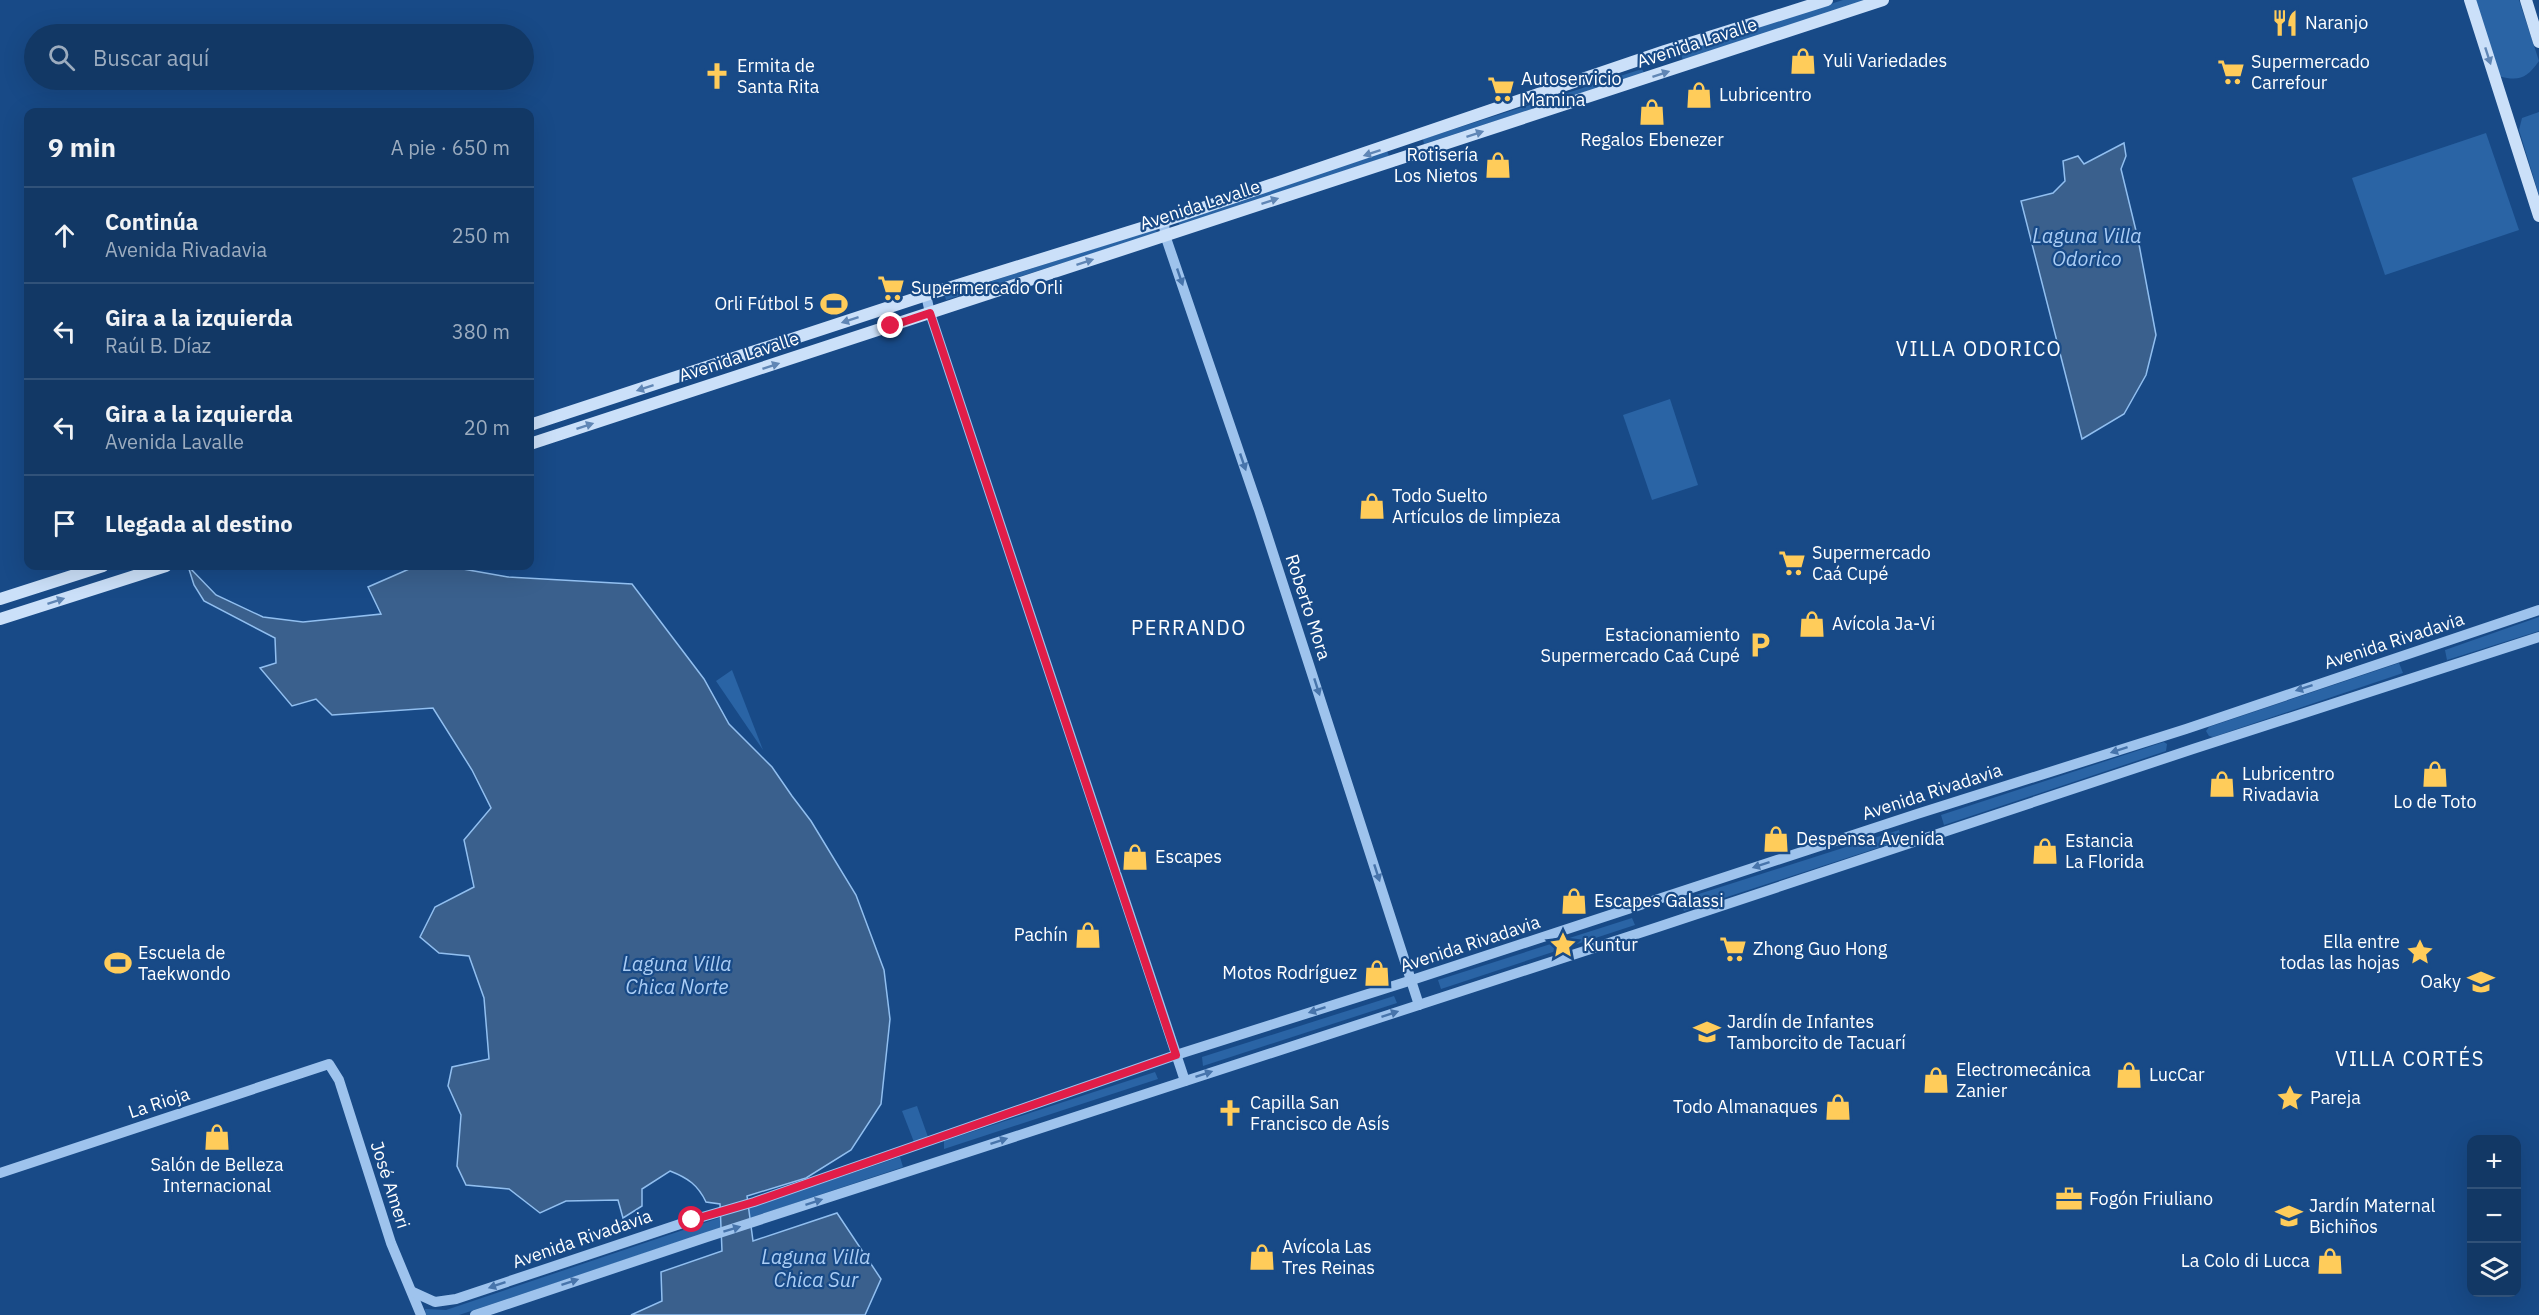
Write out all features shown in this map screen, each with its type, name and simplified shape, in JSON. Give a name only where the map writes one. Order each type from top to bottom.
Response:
[{"type":"main road","name":"Avenida Lavalle","points":[[534,424],[926,295],[1164,221],[1665,51],[1827,0]]},
{"type":"main road","name":"Avenida Lavalle","points":[[534,443],[1882,0]]},
{"type":"main road","points":[[2470,0],[2539,216]]},
{"type":"main road","points":[[2526,0],[2539,42]]},
{"type":"main road","points":[[0,600],[91,570]]},
{"type":"main road","points":[[0,620],[154,570]]},
{"type":"street","name":"Roberto Mora","points":[[1164,221],[1165,235],[1270,544],[1419,1005]]},
{"type":"street","points":[[926,295],[930,313],[1185,1081]]},
{"type":"street","name":"Avenida Rivadavia","points":[[413,1292],[435,1302],[456,1299],[708,1215],[754,1202],[1176,1055],[1412,980],[1894,821],[2186,729],[2539,610]]},
{"type":"street","name":"Avenida Rivadavia","points":[[475,1315],[2539,637]]},
{"type":"street","name":"La Rioja","points":[[0,1173],[329,1064]]},
{"type":"street","name":"José Ameri","points":[[329,1064],[339,1080],[391,1242],[421,1315]]},
{"type":"shaded area","points":[[1843,0],[1870,0],[1683,60],[1680,52]]},
{"type":"shaded area","points":[[2475,0],[2519,0],[2539,61],[2526,75],[2512,79],[2499,76]]},
{"type":"shaded area","points":[[1642,69],[1644,73],[1424,144],[1423,139]]},
{"type":"shaded area","points":[[2539,112],[2539,195],[2519,130],[2522,118]]},
{"type":"shaded area","points":[[2486,133],[2519,230],[2385,275],[2352,178]]},
{"type":"shaded area","points":[[1387,151],[1389,156],[1180,226],[1178,221]]},
{"type":"shaded area","points":[[1156,229],[1157,233],[946,300],[945,296]]},
{"type":"shaded area","points":[[1670,399],[1698,485],[1652,500],[1623,415]]},
{"type":"shaded area","points":[[2539,617],[2539,631],[2447,660],[2445,650]]},
{"type":"shaded area","points":[[2399,663],[2403,673],[2213,737],[2209,736],[2206,731],[2209,727]]},
{"type":"shaded area","points":[[732,670],[763,750],[716,681]]},
{"type":"shaded area","points":[[2164,742],[2167,744],[2166,751],[1944,825],[1941,815]]},
{"type":"shaded area","points":[[1899,830],[1902,840],[1684,911],[1680,900]]},
{"type":"shaded area","points":[[1632,918],[1635,925],[1441,989],[1438,980]]},
{"type":"shaded area","points":[[1394,996],[1397,1003],[1203,1066],[1202,1057]]},
{"type":"shaded area","points":[[1155,1072],[1158,1079],[944,1149],[944,1141]]},
{"type":"shaded area","points":[[917,1106],[928,1137],[914,1142],[902,1111]]},
{"type":"shaded area","points":[[900,1157],[903,1167],[459,1315],[426,1315],[425,1309],[446,1310]]},
{"type":"water","name":"Laguna Villa Odorico","points":[[2124,143],[2126,156],[2121,169],[2138,239],[2156,335],[2146,375],[2124,414],[2082,439],[2021,201],[2053,193],[2065,181],[2063,161],[2078,156],[2084,164]]},
{"type":"water","name":"Laguna Villa Chica Norte","points":[[189,570],[216,595],[263,617],[303,622],[381,614],[368,587],[407,570],[469,570],[508,577],[632,584],[704,679],[729,724],[772,767],[811,821],[856,895],[884,970],[890,1019],[881,1104],[851,1150],[806,1178],[747,1196],[753,1241],[837,1213],[881,1279],[865,1315],[631,1315],[662,1301],[661,1272],[722,1251],[720,1204],[706,1202],[692,1183],[670,1171],[642,1189],[642,1206],[623,1218],[618,1200],[566,1201],[540,1213],[509,1189],[466,1185],[457,1166],[461,1115],[448,1086],[452,1067],[489,1059],[484,998],[469,956],[439,953],[420,937],[435,907],[474,887],[464,840],[491,808],[472,770],[433,708],[332,715],[316,699],[292,706],[260,668],[276,663],[275,638],[204,601],[194,585]]},
{"type":"place","name":"Naranjo","points":[[2285,23]]},
{"type":"place","name":"Yuli Variedades","points":[[1803,61]]},
{"type":"place","name":"Supermercado Carrefour","points":[[2231,72]]},
{"type":"place","name":"Ermita de Santa Rita","points":[[717,76]]},
{"type":"place","name":"Autoservicio Mamina","points":[[1501,89]]},
{"type":"place","name":"Lubricentro","points":[[1699,95]]},
{"type":"place","name":"Regalos Ebenezer","points":[[1652,112]]},
{"type":"place","name":"Rotisería Los Nietos","points":[[1498,165]]},
{"type":"place","name":"Supermercado Orli","points":[[891,288]]},
{"type":"place","name":"Orli Fútbol 5","points":[[834,304]]},
{"type":"place","name":"Todo Suelto Artículos de limpieza","points":[[1372,506]]},
{"type":"place","name":"Supermercado Caá Cupé","points":[[1792,563]]},
{"type":"place","name":"Avícola Ja-Vi","points":[[1812,624]]},
{"type":"place","name":"Estacionamiento Supermercado Caá Cupé","points":[[1760,645]]},
{"type":"place","name":"Lo de Toto","points":[[2435,774]]},
{"type":"place","name":"Lubricentro Rivadavia","points":[[2222,784]]},
{"type":"place","name":"Despensa Avenida","points":[[1776,839]]},
{"type":"place","name":"Estancia La Florida","points":[[2045,851]]},
{"type":"place","name":"Escapes","points":[[1135,857]]},
{"type":"place","name":"Escapes Galassi","points":[[1574,901]]},
{"type":"place","name":"Pachín","points":[[1088,935]]},
{"type":"place","name":"Kuntur","points":[[1563,945]]},
{"type":"place","name":"Zhong Guo Hong","points":[[1733,949]]},
{"type":"place","name":"Ella entre todas las hojas","points":[[2420,952]]},
{"type":"place","name":"Escuela de Taekwondo","points":[[118,963]]},
{"type":"place","name":"Motos Rodríguez","points":[[1377,973]]},
{"type":"place","name":"Oaky","points":[[2481,982]]},
{"type":"place","name":"Jardín de Infantes Tamborcito de Tacuarí","points":[[1707,1032]]},
{"type":"place","name":"LucCar","points":[[2129,1075]]},
{"type":"place","name":"Electromecánica Zanier","points":[[1936,1080]]},
{"type":"place","name":"Pareja","points":[[2290,1098]]},
{"type":"place","name":"Todo Almanaques","points":[[1838,1107]]},
{"type":"place","name":"Capilla San Francisco de Asís","points":[[1230,1113]]},
{"type":"place","name":"Salón de Belleza Internacional","points":[[217,1137]]},
{"type":"place","name":"Fogón Friuliano","points":[[2069,1199]]},
{"type":"place","name":"Jardín Maternal Bichiños","points":[[2289,1216]]},
{"type":"place","name":"Avícola Las Tres Reinas","points":[[1262,1257]]},
{"type":"place","name":"La Colo di Lucca","points":[[2330,1261]]},
{"type":"district","name":"VILLA ODORICO","points":[[1979,349]]},
{"type":"district","name":"PERRANDO","points":[[1189,628]]},
{"type":"district","name":"VILLA CORTÉS","points":[[2410,1059]]},
{"type":"route","points":[[692,1220],[754,1202],[1176,1055],[930,313],[891,326]]},
{"type":"water label","name":"Laguna Villa Chica Sur","points":[[816,1268]]}]
